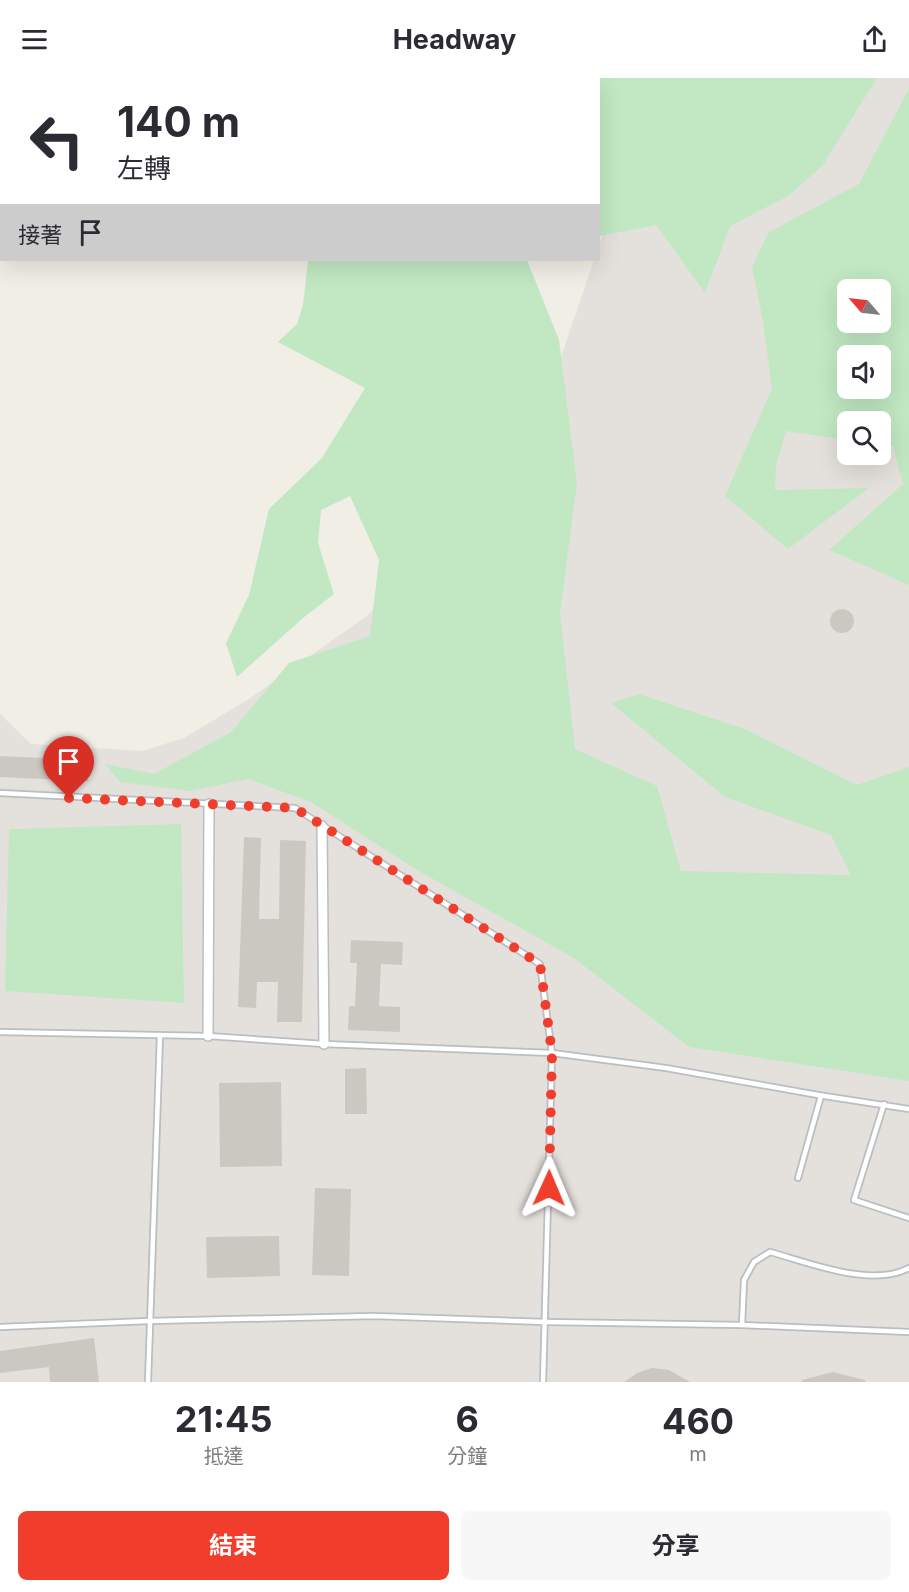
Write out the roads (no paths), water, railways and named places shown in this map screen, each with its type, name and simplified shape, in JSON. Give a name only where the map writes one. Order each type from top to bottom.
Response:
[{"type":"street","points":[[208,1036],[209,804]]},
{"type":"street","points":[[322,826],[324,1044]]},
{"type":"lane","points":[[0,793],[295,808],[540,964],[552,1053],[543,1382]]},
{"type":"lane","points":[[0,1032],[208,1036],[324,1044],[552,1053],[666,1068],[821,1096],[909,1109]]},
{"type":"lane","points":[[148,1382],[160,1036]]},
{"type":"lane","points":[[798,1178],[821,1096]]},
{"type":"lane","points":[[884,1104],[854,1200],[909,1218]]},
{"type":"lane","points":[[742,1325],[744,1280],[753,1262],[770,1252],[860,1275],[887,1275],[909,1268]]},
{"type":"lane","points":[[0,1327],[374,1316],[742,1325],[909,1332]]}]
